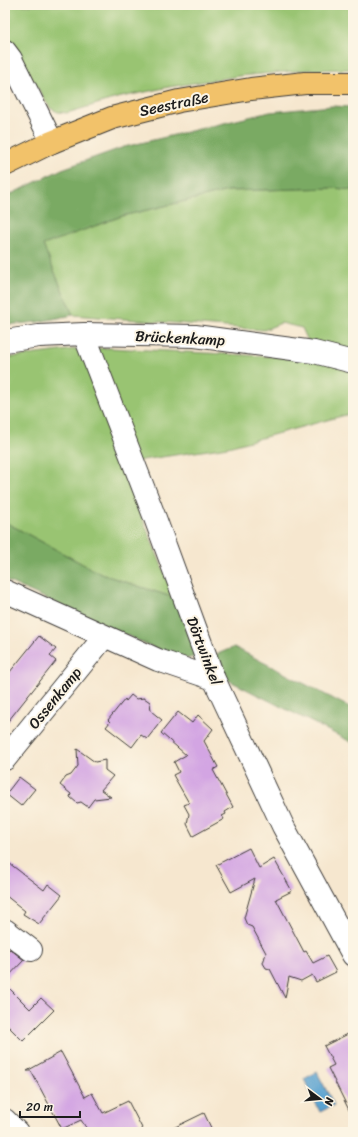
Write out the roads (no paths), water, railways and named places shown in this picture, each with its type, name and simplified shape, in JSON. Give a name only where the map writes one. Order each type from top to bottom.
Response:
[{"type":"main road","name":"Seestraße","points":[[5,165],[52,142],[112,118],[179,101],[266,87],[304,83],[353,83]]},
{"type":"street","points":[[5,51],[11,59],[52,142]]},
{"type":"street","name":"Brückenkamp","points":[[5,341],[39,336],[84,334],[195,336],[314,352],[353,362]]},
{"type":"street","name":"Dörtwinkel","points":[[84,334],[155,518],[214,679],[283,826],[353,955]]},
{"type":"street","points":[[5,591],[158,660],[214,679]]},
{"type":"street","name":"Ossenkamp","points":[[5,759],[104,636]]},
{"type":"street","points":[[5,930],[31,950]]},
{"type":"street","points":[[5,1120],[17,1132]]},
{"type":"water","points":[[317,1072],[334,1105],[320,1112],[304,1079]]}]
